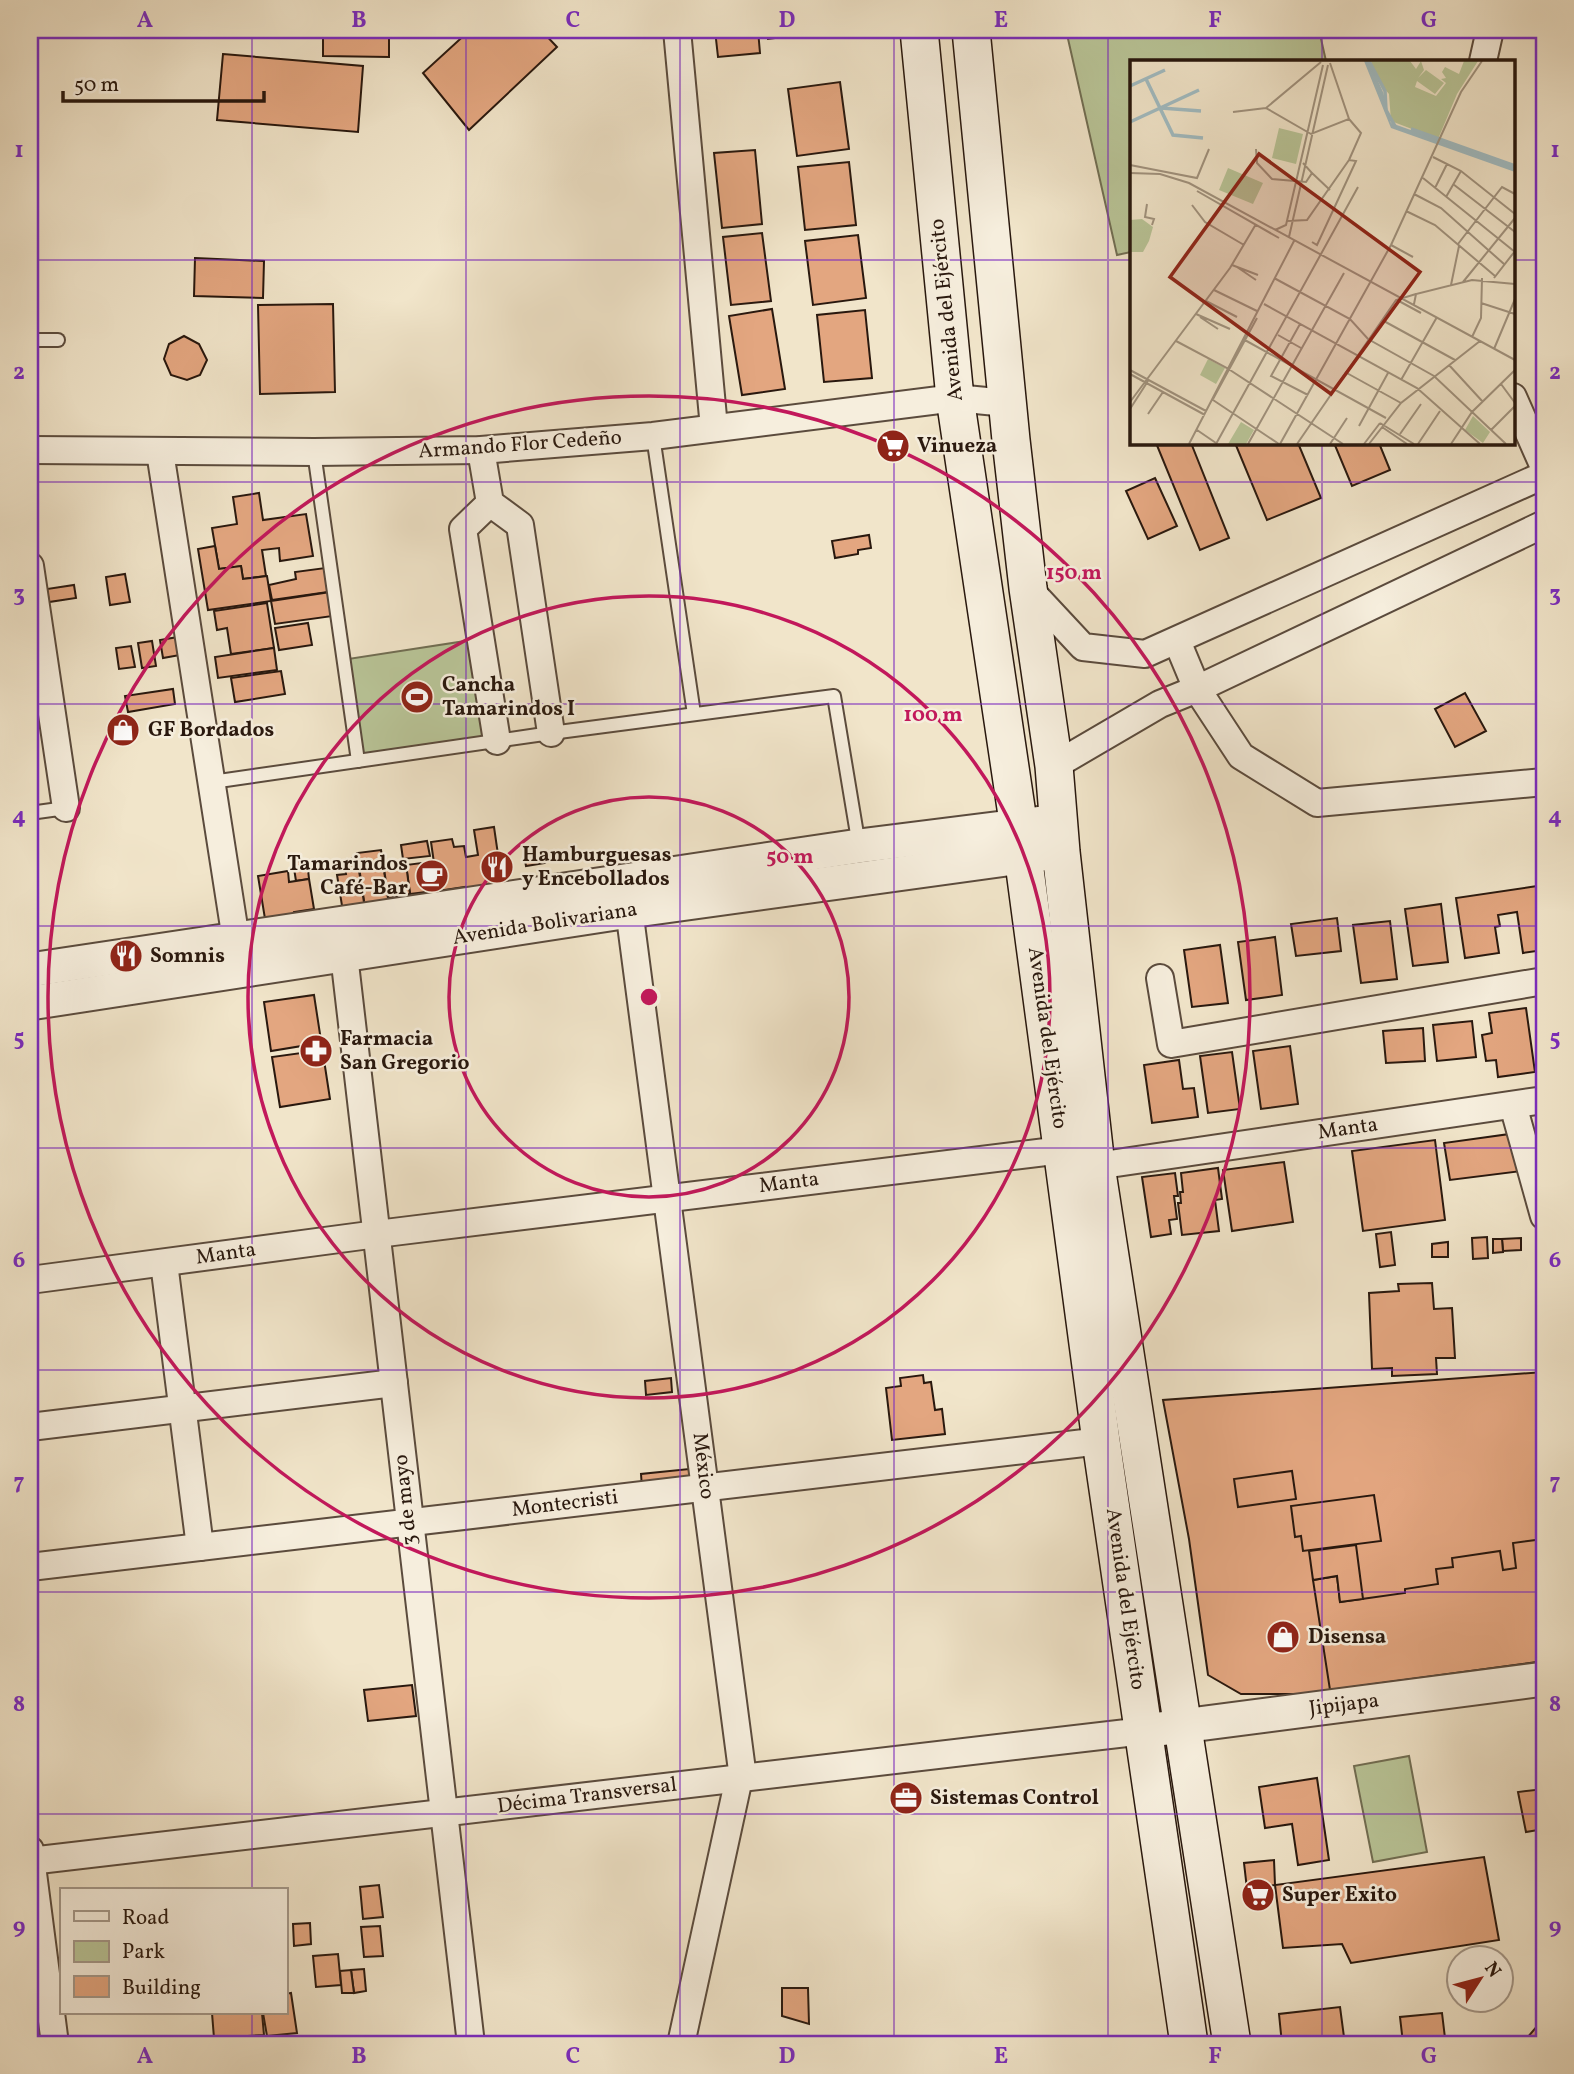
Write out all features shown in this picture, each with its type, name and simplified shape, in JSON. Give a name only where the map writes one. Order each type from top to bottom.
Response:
[{"type":"main road","name":"Avenida del Ejército","points":[[919,30],[955,398],[1020,840],[1101,1441],[1189,2044]]},
{"type":"main road","name":"Avenida del Ejército","points":[[971,30],[1007,403],[1028,587],[1054,766],[1059,836],[1096,1166],[1233,2044]]},
{"type":"street","points":[[677,30],[714,429]]},
{"type":"street","points":[[1483,60],[1490,30]]},
{"type":"street","name":"Armando Flor Cedeño","points":[[30,450],[481,450],[653,436],[955,398],[1007,403]]},
{"type":"street","points":[[1514,399],[1544,467]]},
{"type":"street","points":[[481,450],[490,503],[520,525],[551,733]]},
{"type":"street","points":[[160,452],[236,940]]},
{"type":"street","points":[[1028,587],[1083,647],[1145,654],[1544,475]]},
{"type":"street","points":[[490,503],[463,529],[497,741]]},
{"type":"street","points":[[1054,766],[1160,704],[1197,689],[1544,524]]},
{"type":"street","points":[[30,566],[66,808]]},
{"type":"street","points":[[1177,641],[1197,689],[1241,755],[1317,803],[1544,782]]},
{"type":"street","name":"Avenida Bolivariana","points":[[30,970],[236,940],[627,896],[1059,836]]},
{"type":"street","name":"Avenida Bolivariana","points":[[30,1003],[344,955],[859,846],[1020,840]]},
{"type":"street","name":"México","points":[[627,896],[706,1488],[741,1778],[681,2044]]},
{"type":"street","name":"3 de mayo","points":[[344,955],[471,2044]]},
{"type":"street","points":[[1160,978],[1171,1044],[1544,981]]},
{"type":"street","name":"Manta","points":[[1096,1166],[1544,1100]]},
{"type":"street","points":[[1513,1105],[1544,1216]]},
{"type":"street","points":[[1062,1150],[1096,1166]]},
{"type":"street","name":"Manta","points":[[30,1280],[667,1197],[1062,1150]]},
{"type":"street","points":[[164,1263],[200,1547]]},
{"type":"street","points":[[30,1427],[394,1384]]},
{"type":"street","name":"Montecristi","points":[[30,1567],[1101,1441]]},
{"type":"street","name":"Jipijapa","points":[[1144,1731],[1544,1679]]},
{"type":"street","name":"Décima Transversal","points":[[30,1858],[444,1813],[1144,1731]]},
{"type":"street","points":[[30,1858],[55,2044]]},
{"type":"lane","points":[[30,340],[58,340]]},
{"type":"lane","points":[[653,436],[694,713]]},
{"type":"lane","points":[[314,452],[358,761]]},
{"type":"lane","points":[[212,782],[694,713],[834,696],[859,846]]},
{"type":"lane","points":[[30,813],[66,808]]},
{"type":"green space","points":[[1066,30],[1319,30],[1326,60],[1130,60],[1130,252],[1117,255]]},
{"type":"green space","name":"Cancha Tamarindos I","points":[[472,640],[487,736],[362,754],[348,659]]},
{"type":"green space","points":[[1409,1756],[1427,1852],[1373,1862],[1354,1766]]},
{"type":"building","points":[[323,30],[389,30],[389,57],[323,56]]},
{"type":"building","points":[[470,30],[541,30],[557,47],[469,130],[423,73]]},
{"type":"building","points":[[715,30],[758,30],[760,53],[718,57]]},
{"type":"building","points":[[767,30],[808,30],[809,34],[768,39]]},
{"type":"building","points":[[223,54],[363,66],[358,132],[217,120]]},
{"type":"building","points":[[840,82],[849,149],[797,156],[788,89]]},
{"type":"building","points":[[755,150],[762,224],[722,228],[714,153]]},
{"type":"building","points":[[849,162],[856,225],[805,230],[798,167]]},
{"type":"building","points":[[762,233],[771,301],[731,305],[723,237]]},
{"type":"building","points":[[858,235],[866,298],[813,305],[805,241]]},
{"type":"building","points":[[195,258],[264,261],[263,298],[194,296]]},
{"type":"building","points":[[333,304],[335,392],[260,394],[258,305]]},
{"type":"building","points":[[772,309],[785,389],[742,395],[729,316]]},
{"type":"building","points":[[865,310],[872,378],[824,382],[817,315]]},
{"type":"building","points":[[184,336],[199,344],[207,360],[200,375],[187,380],[171,375],[164,359],[169,344]]},
{"type":"building","points":[[1156,444],[1191,444],[1229,538],[1200,550]]},
{"type":"building","points":[[1235,444],[1298,444],[1321,498],[1267,520]]},
{"type":"building","points":[[1334,444],[1379,444],[1390,470],[1352,486]]},
{"type":"building","points":[[1155,478],[1177,526],[1148,539],[1126,491]]},
{"type":"building","points":[[259,493],[263,520],[306,514],[313,556],[280,561],[279,548],[262,550],[266,576],[243,579],[241,566],[219,569],[212,528],[237,524],[233,497]]},
{"type":"building","points":[[869,535],[871,548],[858,550],[858,554],[835,558],[832,541]]},
{"type":"building","points":[[215,546],[219,569],[241,566],[243,579],[267,576],[271,601],[208,610],[198,549]]},
{"type":"building","points":[[325,568],[328,592],[272,600],[269,585],[296,579],[295,572]]},
{"type":"building","points":[[125,574],[130,602],[110,605],[106,577]]},
{"type":"building","points":[[74,585],[76,598],[49,602],[47,589]]},
{"type":"building","points":[[337,591],[340,615],[275,624],[271,601]]},
{"type":"building","points":[[267,603],[274,648],[231,654],[227,628],[217,630],[214,611]]},
{"type":"building","points":[[308,623],[312,645],[279,650],[275,628]]},
{"type":"building","points":[[178,637],[180,655],[163,658],[160,640]]},
{"type":"building","points":[[152,641],[156,666],[142,668],[138,643]]},
{"type":"building","points":[[131,646],[135,667],[119,669],[116,648]]},
{"type":"building","points":[[274,648],[277,670],[218,678],[215,657]]},
{"type":"building","points":[[281,671],[285,694],[235,702],[231,678]]},
{"type":"building","points":[[173,689],[175,704],[128,712],[125,696]]},
{"type":"building","points":[[1465,693],[1486,731],[1455,747],[1435,709]]},
{"type":"building","points":[[494,827],[502,882],[483,885],[485,896],[467,899],[465,887],[438,891],[431,842],[452,839],[454,847],[464,846],[466,857],[478,855],[474,830]]},
{"type":"building","points":[[427,841],[430,856],[403,859],[401,845]]},
{"type":"building","points":[[381,850],[390,911],[366,915],[357,853]]},
{"type":"building","points":[[543,852],[545,863],[526,866],[524,855]]},
{"type":"building","points":[[357,858],[366,915],[344,918],[337,875],[346,874],[344,860]]},
{"type":"building","points":[[307,860],[309,879],[296,881],[293,862]]},
{"type":"building","points":[[429,862],[434,891],[410,894],[406,865]]},
{"type":"building","points":[[406,864],[410,894],[388,898],[384,868]]},
{"type":"building","points":[[288,871],[289,882],[309,879],[314,909],[294,912],[295,921],[266,925],[258,876]]},
{"type":"building","points":[[1544,885],[1544,950],[1523,953],[1517,912],[1498,915],[1500,926],[1495,927],[1499,953],[1465,958],[1456,898]]},
{"type":"building","points":[[1441,904],[1448,962],[1413,966],[1405,909]]},
{"type":"building","points":[[1337,918],[1341,951],[1296,956],[1291,924]]},
{"type":"building","points":[[1390,921],[1397,979],[1361,983],[1353,925]]},
{"type":"building","points":[[1275,937],[1282,995],[1246,1000],[1238,942]]},
{"type":"building","points":[[1220,945],[1228,1003],[1192,1007],[1184,950]]},
{"type":"building","name":"Farmacia San Gregorio","points":[[314,995],[330,1099],[280,1107],[272,1057],[309,1052],[308,1045],[271,1051],[264,1002]]},
{"type":"building","points":[[1526,1008],[1535,1072],[1498,1077],[1496,1060],[1486,1061],[1482,1035],[1492,1033],[1489,1013]]},
{"type":"building","points":[[1472,1021],[1476,1057],[1437,1061],[1433,1025]]},
{"type":"building","points":[[1423,1028],[1425,1061],[1386,1063],[1383,1031]]},
{"type":"building","points":[[1290,1046],[1298,1104],[1261,1109],[1253,1051]]},
{"type":"building","points":[[1232,1052],[1240,1109],[1208,1113],[1200,1056]]},
{"type":"building","points":[[1179,1060],[1183,1089],[1194,1088],[1198,1117],[1152,1123],[1144,1065]]},
{"type":"building","points":[[1544,1125],[1544,1166],[1543,1166],[1538,1126]]},
{"type":"building","points":[[1517,1133],[1522,1171],[1450,1180],[1444,1143]]},
{"type":"building","points":[[1435,1140],[1445,1220],[1363,1231],[1352,1151]]},
{"type":"building","points":[[1284,1162],[1293,1222],[1232,1231],[1223,1170]]},
{"type":"building","points":[[1218,1168],[1222,1199],[1215,1200],[1219,1231],[1182,1235],[1178,1203],[1181,1203],[1180,1192],[1183,1192],[1181,1173]]},
{"type":"building","points":[[1175,1173],[1177,1219],[1169,1220],[1171,1234],[1151,1237],[1142,1177]]},
{"type":"building","points":[[1391,1232],[1395,1265],[1380,1267],[1376,1234]]},
{"type":"building","points":[[1487,1237],[1488,1258],[1473,1259],[1472,1238]]},
{"type":"building","points":[[1521,1238],[1521,1250],[1503,1251],[1502,1239]]},
{"type":"building","points":[[1493,1239],[1502,1239],[1503,1252],[1493,1253]]},
{"type":"building","points":[[1448,1242],[1448,1257],[1432,1257],[1432,1244]]},
{"type":"building","points":[[1432,1283],[1434,1309],[1452,1308],[1455,1358],[1436,1358],[1437,1374],[1392,1376],[1392,1368],[1372,1369],[1369,1293],[1399,1291],[1398,1284]]},
{"type":"building","points":[[1544,1372],[1544,1660],[1317,1694],[1241,1694],[1208,1675],[1189,1539],[1163,1400]]},
{"type":"building","points":[[923,1375],[924,1383],[931,1382],[935,1410],[942,1409],[945,1434],[892,1440],[886,1388],[901,1386],[900,1378]]},
{"type":"building","points":[[671,1378],[672,1392],[646,1395],[645,1381]]},
{"type":"building","points":[[689,1469],[691,1483],[642,1488],[641,1474]]},
{"type":"building","points":[[1292,1471],[1296,1499],[1238,1507],[1234,1479]]},
{"type":"building","points":[[1374,1495],[1381,1541],[1303,1551],[1301,1536],[1295,1537],[1291,1506]]},
{"type":"building","points":[[1544,1539],[1544,1661],[1330,1690],[1313,1580],[1337,1576],[1340,1602],[1405,1593],[1405,1589],[1438,1584],[1436,1569],[1453,1567],[1452,1558],[1500,1551],[1503,1570],[1516,1568],[1513,1543]]},
{"type":"building","points":[[1356,1545],[1363,1599],[1340,1602],[1337,1576],[1313,1580],[1309,1551]]},
{"type":"building","points":[[412,1685],[416,1716],[368,1721],[364,1690]]},
{"type":"building","points":[[1317,1778],[1329,1860],[1298,1865],[1292,1824],[1265,1828],[1259,1787]]},
{"type":"building","points":[[1544,1789],[1544,1829],[1526,1832],[1518,1792]]},
{"type":"building","points":[[1484,1857],[1499,1940],[1473,1944],[1444,1944],[1444,1949],[1351,1963],[1342,1944],[1283,1948],[1275,1885]]},
{"type":"building","points":[[1274,1860],[1275,1885],[1247,1889],[1244,1863]]},
{"type":"building","points":[[1544,1863],[1544,1929],[1543,1929],[1537,1865]]},
{"type":"building","points":[[379,1885],[383,1917],[363,1919],[360,1887]]},
{"type":"building","points":[[310,1923],[311,1944],[294,1946],[293,1924]]},
{"type":"building","points":[[380,1926],[383,1956],[364,1957],[361,1927]]},
{"type":"building","points":[[338,1954],[341,1985],[316,1987],[313,1956]]},
{"type":"building","points":[[364,1969],[366,1991],[354,1993],[351,1970]]},
{"type":"building","points":[[351,1970],[354,1993],[342,1993],[340,1971]]},
{"type":"building","points":[[782,1988],[808,1988],[809,2024],[782,2016]]},
{"type":"building","points":[[291,1993],[297,2033],[267,2036],[263,2014],[287,2014],[287,1994]]},
{"type":"building","points":[[1340,2007],[1344,2037],[1282,2044],[1279,2014]]},
{"type":"building","points":[[1442,2013],[1445,2038],[1403,2043],[1400,2017]]},
{"type":"building","points":[[212,2014],[262,2014],[264,2035],[214,2038]]},
{"type":"building","points":[[1544,2018],[1544,2044],[1533,2044],[1527,2038]]},
{"type":"place","name":"Vinueza","points":[[893,446]]},
{"type":"place","name":"Cancha Tamarindos I","points":[[417,697]]},
{"type":"place","name":"GF Bordados","points":[[123,730]]},
{"type":"place","name":"Hamburguesas y Encebollados","points":[[497,867]]},
{"type":"place","name":"Tamarindos Café-Bar","points":[[432,876]]},
{"type":"place","name":"Somnis","points":[[126,956]]},
{"type":"place","name":"Farmacia San Gregorio","points":[[316,1051]]},
{"type":"place","name":"Disensa","points":[[1283,1637]]},
{"type":"place","name":"Sistemas Control","points":[[906,1798]]},
{"type":"place","name":"Super Exito","points":[[1258,1895]]}]
